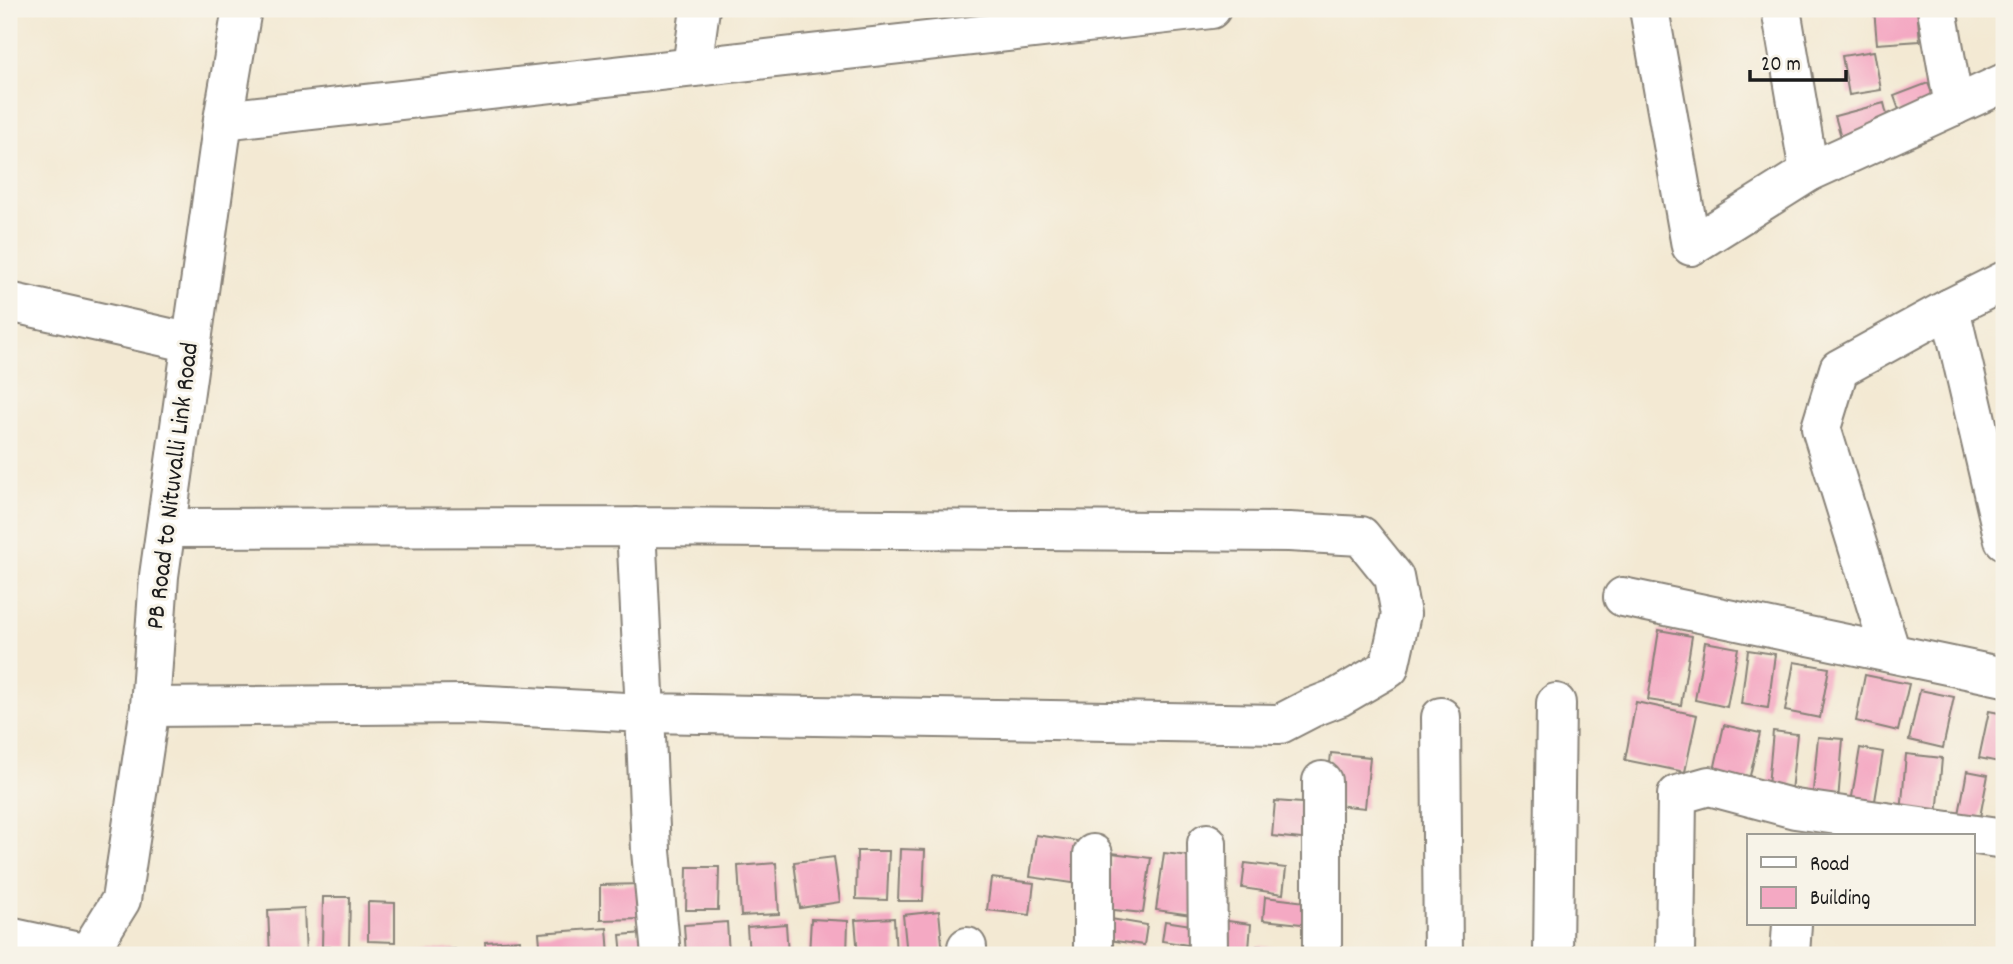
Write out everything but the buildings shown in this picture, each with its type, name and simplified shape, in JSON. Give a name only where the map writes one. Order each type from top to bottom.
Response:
[{"type":"street","name":"PB Road to Nituvalli Link Road","points":[[88,955],[121,900],[150,707],[159,576],[223,120],[242,9]]},
{"type":"street","points":[[692,67],[700,9]]},
{"type":"street","points":[[223,120],[692,67],[1032,19],[1211,9]]},
{"type":"street","points":[[1649,9],[1691,246],[1809,172],[2004,83]]},
{"type":"street","points":[[1781,9],[1809,172]]},
{"type":"street","points":[[1937,9],[1954,106]]},
{"type":"street","points":[[1891,653],[1821,428],[1839,369],[2004,281]]},
{"type":"street","points":[[9,302],[192,343]]},
{"type":"street","points":[[1951,308],[2004,540]]},
{"type":"street","points":[[636,527],[651,851],[661,955]]},
{"type":"street","points":[[150,707],[468,704],[645,713],[1280,724],[1339,697],[1389,668],[1401,614],[1394,577],[1362,536],[1275,532],[636,527],[166,528]]},
{"type":"street","points":[[1623,597],[2004,677]]},
{"type":"street","points":[[1553,955],[1556,703]]},
{"type":"street","points":[[1441,717],[1443,955]]},
{"type":"street","points":[[1322,781],[1322,955]]},
{"type":"street","points":[[1675,955],[1677,795],[1709,786],[1792,823],[1938,834]]},
{"type":"street","points":[[1974,837],[2004,839]]},
{"type":"street","points":[[1207,843],[1208,955]]},
{"type":"street","points":[[1093,855],[1093,955]]},
{"type":"street","points":[[1790,955],[1792,926]]},
{"type":"street","points":[[9,937],[88,955]]}]
